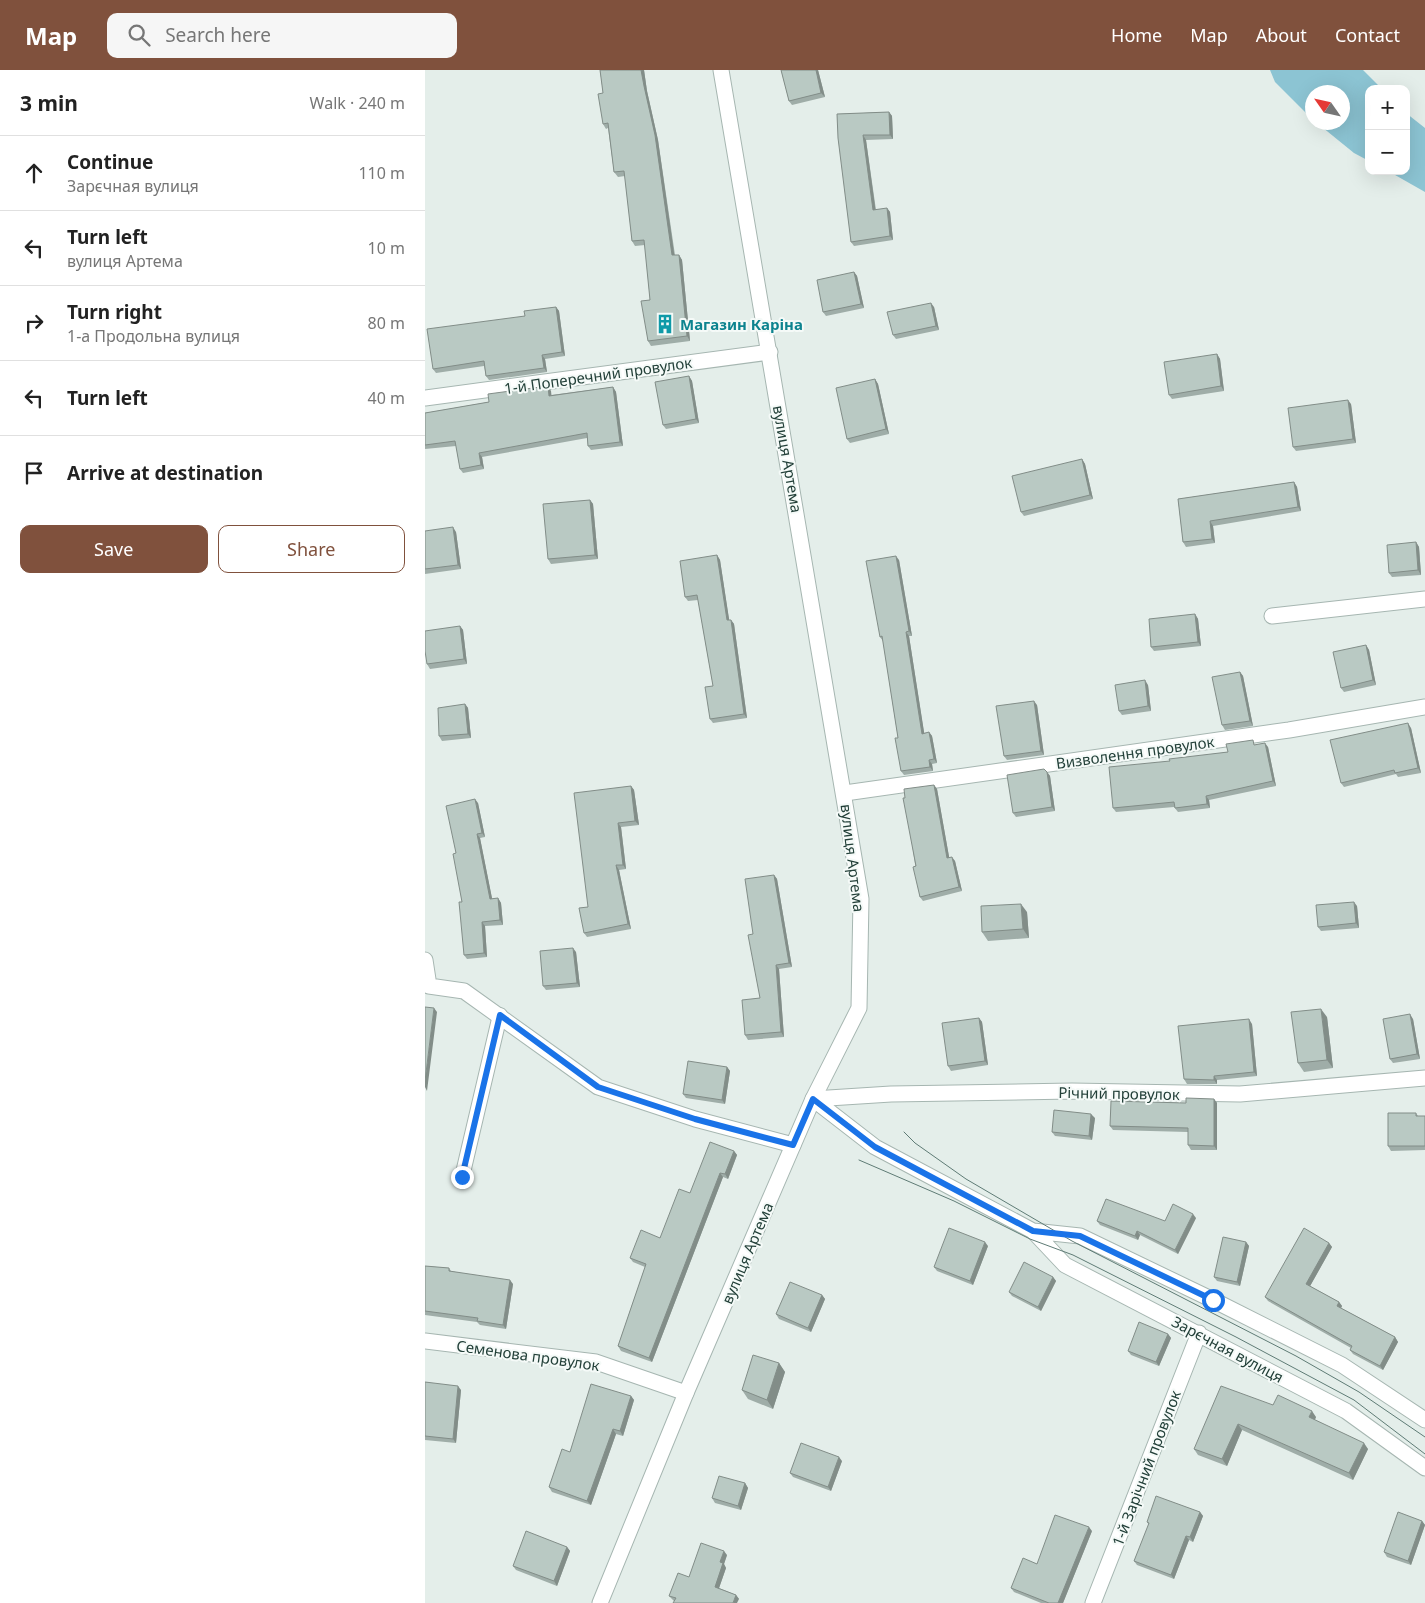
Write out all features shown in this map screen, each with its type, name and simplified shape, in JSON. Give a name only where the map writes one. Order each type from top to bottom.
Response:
[{"type":"street","name":"вулиця Артема","points":[[600,1603],[686,1393],[813,1099],[859,1008],[861,898],[845,793],[721,70]]},
{"type":"street","name":"1-й Поперечний провулок","points":[[425,398],[770,352]]},
{"type":"street","points":[[1272,616],[1425,599]]},
{"type":"street","name":"Визволення провулок","points":[[845,793],[1279,732],[1425,707]]},
{"type":"street","points":[[425,960],[427,986],[464,991],[598,1087],[695,1119],[793,1145]]},
{"type":"street","name":"Річний провулок","points":[[813,1099],[891,1094],[1072,1091],[1240,1094],[1425,1078]]},
{"type":"street","name":"Зарєчная вулиця","points":[[813,1099],[875,1147],[1033,1231],[1065,1266],[1199,1333],[1345,1411],[1425,1468]]},
{"type":"street","name":"Зарєчная вулиця","points":[[1033,1231],[1080,1236],[1213,1300],[1342,1365],[1425,1420]]},
{"type":"street","name":"1-й Зарічний провулок","points":[[1093,1603],[1199,1333]]},
{"type":"street","name":"Семенова провулок","points":[[425,1341],[596,1362],[686,1393]]},
{"type":"lane","points":[[462,1177],[500,1015]]},
{"type":"water","points":[[1270,70],[1363,70],[1378,85],[1365,85],[1365,159],[1354,153],[1326,130],[1350,130],[1350,85],[1305,85],[1305,112],[1275,82]]},
{"type":"water","points":[[1410,116],[1425,128],[1425,192],[1395,175],[1410,175]]},
{"type":"building","points":[[600,70],[641,70],[655,135],[672,255],[679,255],[687,336],[648,341],[641,301],[650,300],[644,240],[632,241],[624,171],[614,172],[608,123],[603,124],[598,94],[603,93]]},
{"type":"building","points":[[781,70],[816,70],[821,93],[789,101]]},
{"type":"building","points":[[889,112],[890,135],[863,135],[873,210],[887,208],[890,236],[851,242],[838,138],[837,114]]},
{"type":"building","points":[[854,272],[861,304],[823,312],[817,280]]},
{"type":"building","points":[[931,303],[936,326],[893,335],[887,312]]},
{"type":"building","points":[[556,307],[562,352],[542,355],[544,368],[486,376],[484,361],[433,369],[427,329],[525,316],[524,311]]},
{"type":"building","points":[[1217,354],[1221,386],[1169,395],[1164,362]]},
{"type":"building","points":[[689,376],[696,419],[663,425],[655,382]]},
{"type":"building","points":[[875,379],[886,429],[847,439],[836,388]]},
{"type":"building","points":[[548,386],[549,396],[613,387],[620,442],[588,446],[587,433],[479,453],[481,465],[460,469],[455,441],[425,445],[425,413],[489,402],[488,394]]},
{"type":"building","points":[[1348,400],[1353,439],[1293,447],[1288,408]]},
{"type":"building","points":[[1082,459],[1090,495],[1021,512],[1012,476]]},
{"type":"building","points":[[1294,482],[1298,507],[1210,521],[1212,539],[1183,542],[1178,499]]},
{"type":"building","points":[[590,500],[595,555],[548,559],[543,504]]},
{"type":"building","points":[[453,527],[458,565],[425,569],[425,531]]},
{"type":"building","points":[[1416,542],[1418,570],[1389,573],[1387,545]]},
{"type":"building","points":[[717,555],[727,620],[731,620],[744,714],[710,719],[705,687],[713,686],[697,595],[685,597],[680,561]]},
{"type":"building","points":[[896,556],[909,631],[906,632],[922,734],[929,732],[934,759],[929,760],[930,767],[901,771],[895,738],[898,738],[882,636],[880,637],[866,561]]},
{"type":"building","points":[[1195,614],[1198,642],[1151,647],[1149,619]]},
{"type":"building","points":[[460,626],[464,659],[427,664],[425,631]]},
{"type":"building","points":[[1366,645],[1373,680],[1341,688],[1333,652]]},
{"type":"building","points":[[1240,672],[1250,721],[1222,725],[1212,677]]},
{"type":"building","points":[[1145,680],[1148,706],[1119,711],[1115,685]]},
{"type":"building","points":[[1034,701],[1041,751],[1004,756],[996,706]]},
{"type":"building","points":[[465,704],[468,734],[439,736],[438,708]]},
{"type":"building","points":[[1408,723],[1418,768],[1395,773],[1394,770],[1341,783],[1330,740]]},
{"type":"building","points":[[1253,740],[1254,745],[1265,743],[1273,781],[1206,796],[1207,804],[1175,808],[1174,802],[1113,808],[1109,767],[1170,761],[1169,759],[1228,752],[1226,744]]},
{"type":"building","points":[[1044,769],[1047,772],[1052,807],[1013,813],[1007,775]]},
{"type":"building","points":[[934,785],[947,858],[952,857],[959,887],[920,897],[913,867],[916,866],[903,798],[905,798],[904,789]]},
{"type":"building","points":[[631,786],[635,821],[618,823],[623,865],[616,865],[628,924],[584,933],[579,908],[588,907],[574,793]]},
{"type":"building","points":[[475,799],[482,833],[477,834],[490,899],[498,898],[500,920],[482,922],[484,953],[464,955],[459,902],[462,902],[453,854],[456,853],[446,806]]},
{"type":"building","points":[[774,875],[789,963],[776,965],[781,1032],[745,1035],[742,1000],[760,998],[748,935],[753,934],[745,879]]},
{"type":"building","points":[[1354,902],[1356,923],[1318,927],[1316,905]]},
{"type":"building","points":[[1021,904],[1023,929],[982,932],[981,906]]},
{"type":"building","points":[[573,948],[577,983],[543,986],[540,951]]},
{"type":"building","points":[[425,1007],[434,1008],[425,1081]]},
{"type":"building","points":[[1321,1009],[1327,1060],[1298,1063],[1291,1012]]},
{"type":"building","points":[[1410,1014],[1417,1054],[1390,1059],[1383,1019]]},
{"type":"building","points":[[979,1018],[985,1061],[948,1066],[942,1023]]},
{"type":"building","points":[[1249,1019],[1254,1072],[1214,1076],[1214,1080],[1184,1079],[1178,1026]]},
{"type":"building","points":[[688,1061],[727,1067],[722,1100],[683,1094]]},
{"type":"building","points":[[1186,1098],[1214,1099],[1214,1146],[1188,1145],[1188,1128],[1110,1126],[1111,1101],[1186,1103]]},
{"type":"building","points":[[1054,1110],[1091,1114],[1089,1136],[1052,1132]]},
{"type":"building","points":[[1388,1113],[1416,1113],[1416,1116],[1425,1116],[1425,1146],[1388,1146]]},
{"type":"building","points":[[710,1142],[734,1151],[725,1174],[720,1173],[649,1358],[618,1346],[646,1264],[630,1258],[641,1230],[660,1238],[679,1189],[690,1193]]},
{"type":"building","points":[[1106,1199],[1165,1221],[1173,1204],[1193,1214],[1175,1250],[1137,1231],[1135,1236],[1097,1221]]},
{"type":"building","points":[[949,1228],[985,1242],[970,1281],[934,1267]]},
{"type":"building","points":[[1304,1228],[1329,1243],[1306,1284],[1339,1302],[1337,1306],[1395,1337],[1380,1366],[1350,1350],[1352,1346],[1265,1297]]},
{"type":"building","points":[[1223,1237],[1246,1242],[1237,1282],[1214,1277]]},
{"type":"building","points":[[1024,1262],[1053,1277],[1038,1307],[1009,1292]]},
{"type":"building","points":[[425,1266],[449,1268],[449,1271],[510,1280],[503,1325],[477,1321],[478,1318],[425,1311]]},
{"type":"building","points":[[790,1282],[822,1295],[808,1328],[776,1314]]},
{"type":"building","points":[[1139,1322],[1168,1334],[1156,1362],[1128,1351]]},
{"type":"building","points":[[753,1355],[779,1363],[767,1400],[742,1390]]},
{"type":"building","points":[[425,1382],[458,1386],[453,1439],[425,1436]]},
{"type":"building","points":[[591,1384],[631,1396],[620,1431],[613,1429],[587,1501],[549,1487],[562,1449],[570,1452]]},
{"type":"building","points":[[1221,1386],[1273,1405],[1278,1395],[1312,1411],[1309,1417],[1364,1443],[1349,1473],[1238,1424],[1222,1459],[1194,1449]]},
{"type":"building","points":[[801,1443],[839,1457],[828,1487],[790,1473]]},
{"type":"building","points":[[719,1476],[745,1483],[738,1506],[712,1498]]},
{"type":"building","points":[[1156,1496],[1200,1512],[1190,1537],[1186,1536],[1171,1575],[1134,1561],[1149,1523],[1147,1522]]},
{"type":"building","points":[[1398,1512],[1422,1521],[1408,1561],[1384,1552]]},
{"type":"building","points":[[1055,1515],[1089,1527],[1058,1603],[1049,1603],[1011,1588],[1023,1558],[1037,1564]]},
{"type":"building","points":[[526,1531],[567,1547],[554,1581],[513,1566]]},
{"type":"building","points":[[701,1543],[724,1551],[720,1562],[723,1563],[715,1587],[736,1595],[733,1603],[673,1603],[676,1598],[669,1596],[678,1573],[689,1577]]},
{"type":"tram line","points":[[904,1132],[915,1143],[966,1179],[1072,1241],[1296,1356],[1359,1392],[1425,1437]]},
{"type":"tram line","points":[[859,1160],[954,1201],[1030,1239],[1073,1255],[1236,1337],[1354,1400],[1425,1454]]},
{"type":"place","name":"Магазин Каріна","points":[[665,324]]},
{"type":"route","points":[[462,1177],[500,1015],[598,1087],[695,1119],[793,1145],[813,1099],[875,1147],[1033,1231],[1080,1236],[1213,1300]]}]
